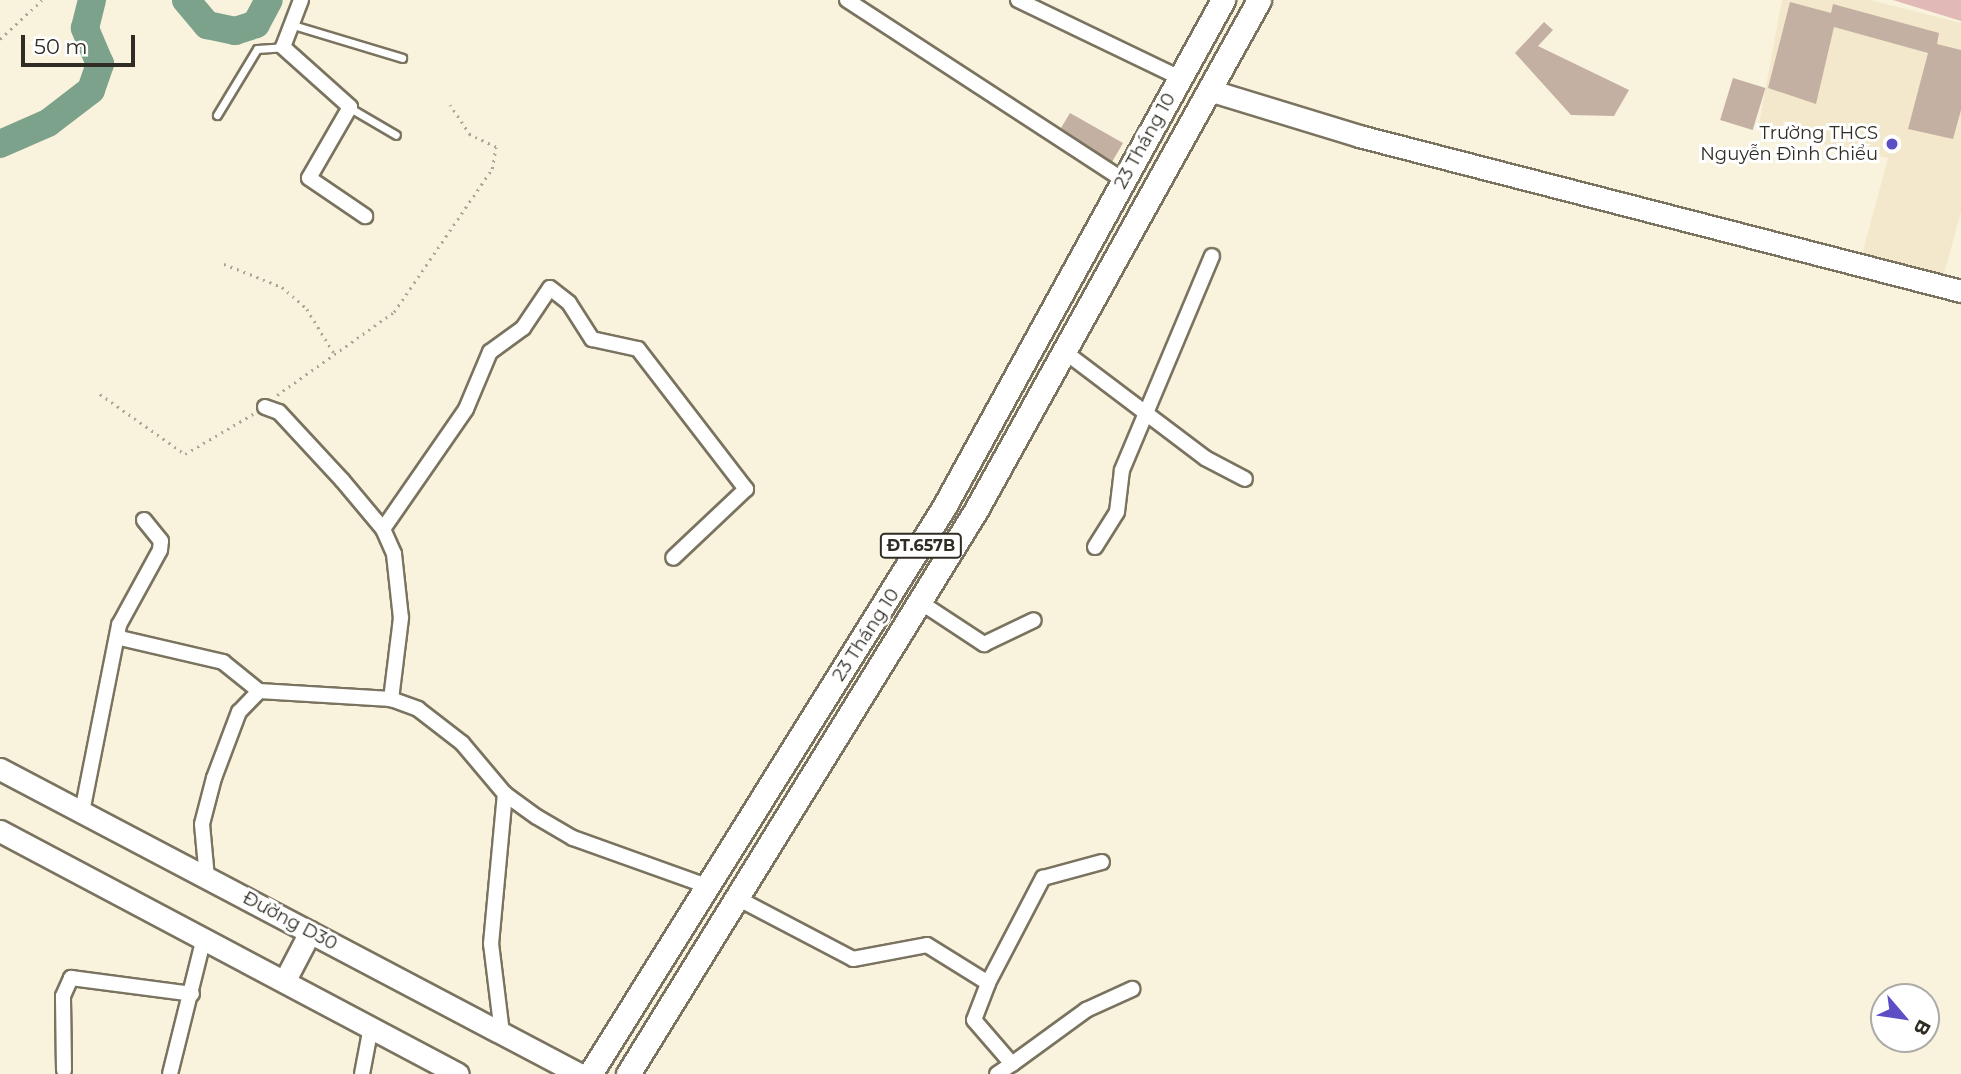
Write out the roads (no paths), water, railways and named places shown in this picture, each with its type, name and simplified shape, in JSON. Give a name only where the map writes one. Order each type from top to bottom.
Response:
[{"type":"main road","name":"23 Tháng 10","points":[[590,1074],[944,507],[1223,0]]},
{"type":"main road","name":"23 Tháng 10","points":[[628,1074],[920,602],[1065,352],[1259,0]]},
{"type":"main road","points":[[1180,78],[1209,90]]},
{"type":"main road","points":[[707,886],[737,898]]},
{"type":"street","points":[[301,0],[283,47],[350,107],[309,178],[365,216]]},
{"type":"street","points":[[847,0],[1123,180]]},
{"type":"street","points":[[1018,0],[1180,78]]},
{"type":"street","points":[[1209,90],[1359,136],[1961,291]]},
{"type":"street","points":[[1095,547],[1117,512],[1122,470],[1212,256]]},
{"type":"street","points":[[383,529],[466,409],[490,352],[523,328],[550,288],[569,303],[592,339],[638,349],[746,489],[673,558]]},
{"type":"street","points":[[1065,352],[1147,410],[1205,458],[1245,479]]},
{"type":"street","points":[[265,407],[293,425],[383,529],[400,582],[391,699]]},
{"type":"street","points":[[82,812],[120,638],[119,625],[160,550],[161,541],[144,520]]},
{"type":"street","points":[[920,602],[984,644],[1034,620]]},
{"type":"street","points":[[120,638],[223,662],[260,691],[391,699],[445,729],[505,794],[573,838],[707,886]]},
{"type":"street","points":[[207,878],[202,824],[214,778],[239,712],[260,691]]},
{"type":"street","name":"Đường D30","points":[[0,769],[579,1074]]},
{"type":"street","points":[[502,1033],[491,944],[505,794]]},
{"type":"street","points":[[0,831],[458,1074]]},
{"type":"street","points":[[1012,1064],[974,1020],[988,983],[1043,878],[1102,862]]},
{"type":"street","points":[[737,898],[853,959],[927,945],[988,983]]},
{"type":"street","points":[[285,980],[310,932]]},
{"type":"street","points":[[170,1074],[204,938]]},
{"type":"street","points":[[64,1070],[64,996],[71,978],[192,994]]},
{"type":"street","points":[[997,1074],[1086,1010],[1132,989]]},
{"type":"street","points":[[362,1074],[371,1027]]},
{"type":"lane","points":[[293,25],[402,58]]},
{"type":"lane","points":[[217,115],[257,49],[283,47]]},
{"type":"lane","points":[[350,107],[396,135]]},
{"type":"waterway","points":[[0,144],[48,123],[91,90],[100,64],[85,28],[92,0]]},
{"type":"waterway","points":[[186,0],[207,25],[235,31],[256,24],[269,0]]},
{"type":"place","name":"Trường THCS Nguyễn Đình Chiểu","points":[[1892,144]]}]
